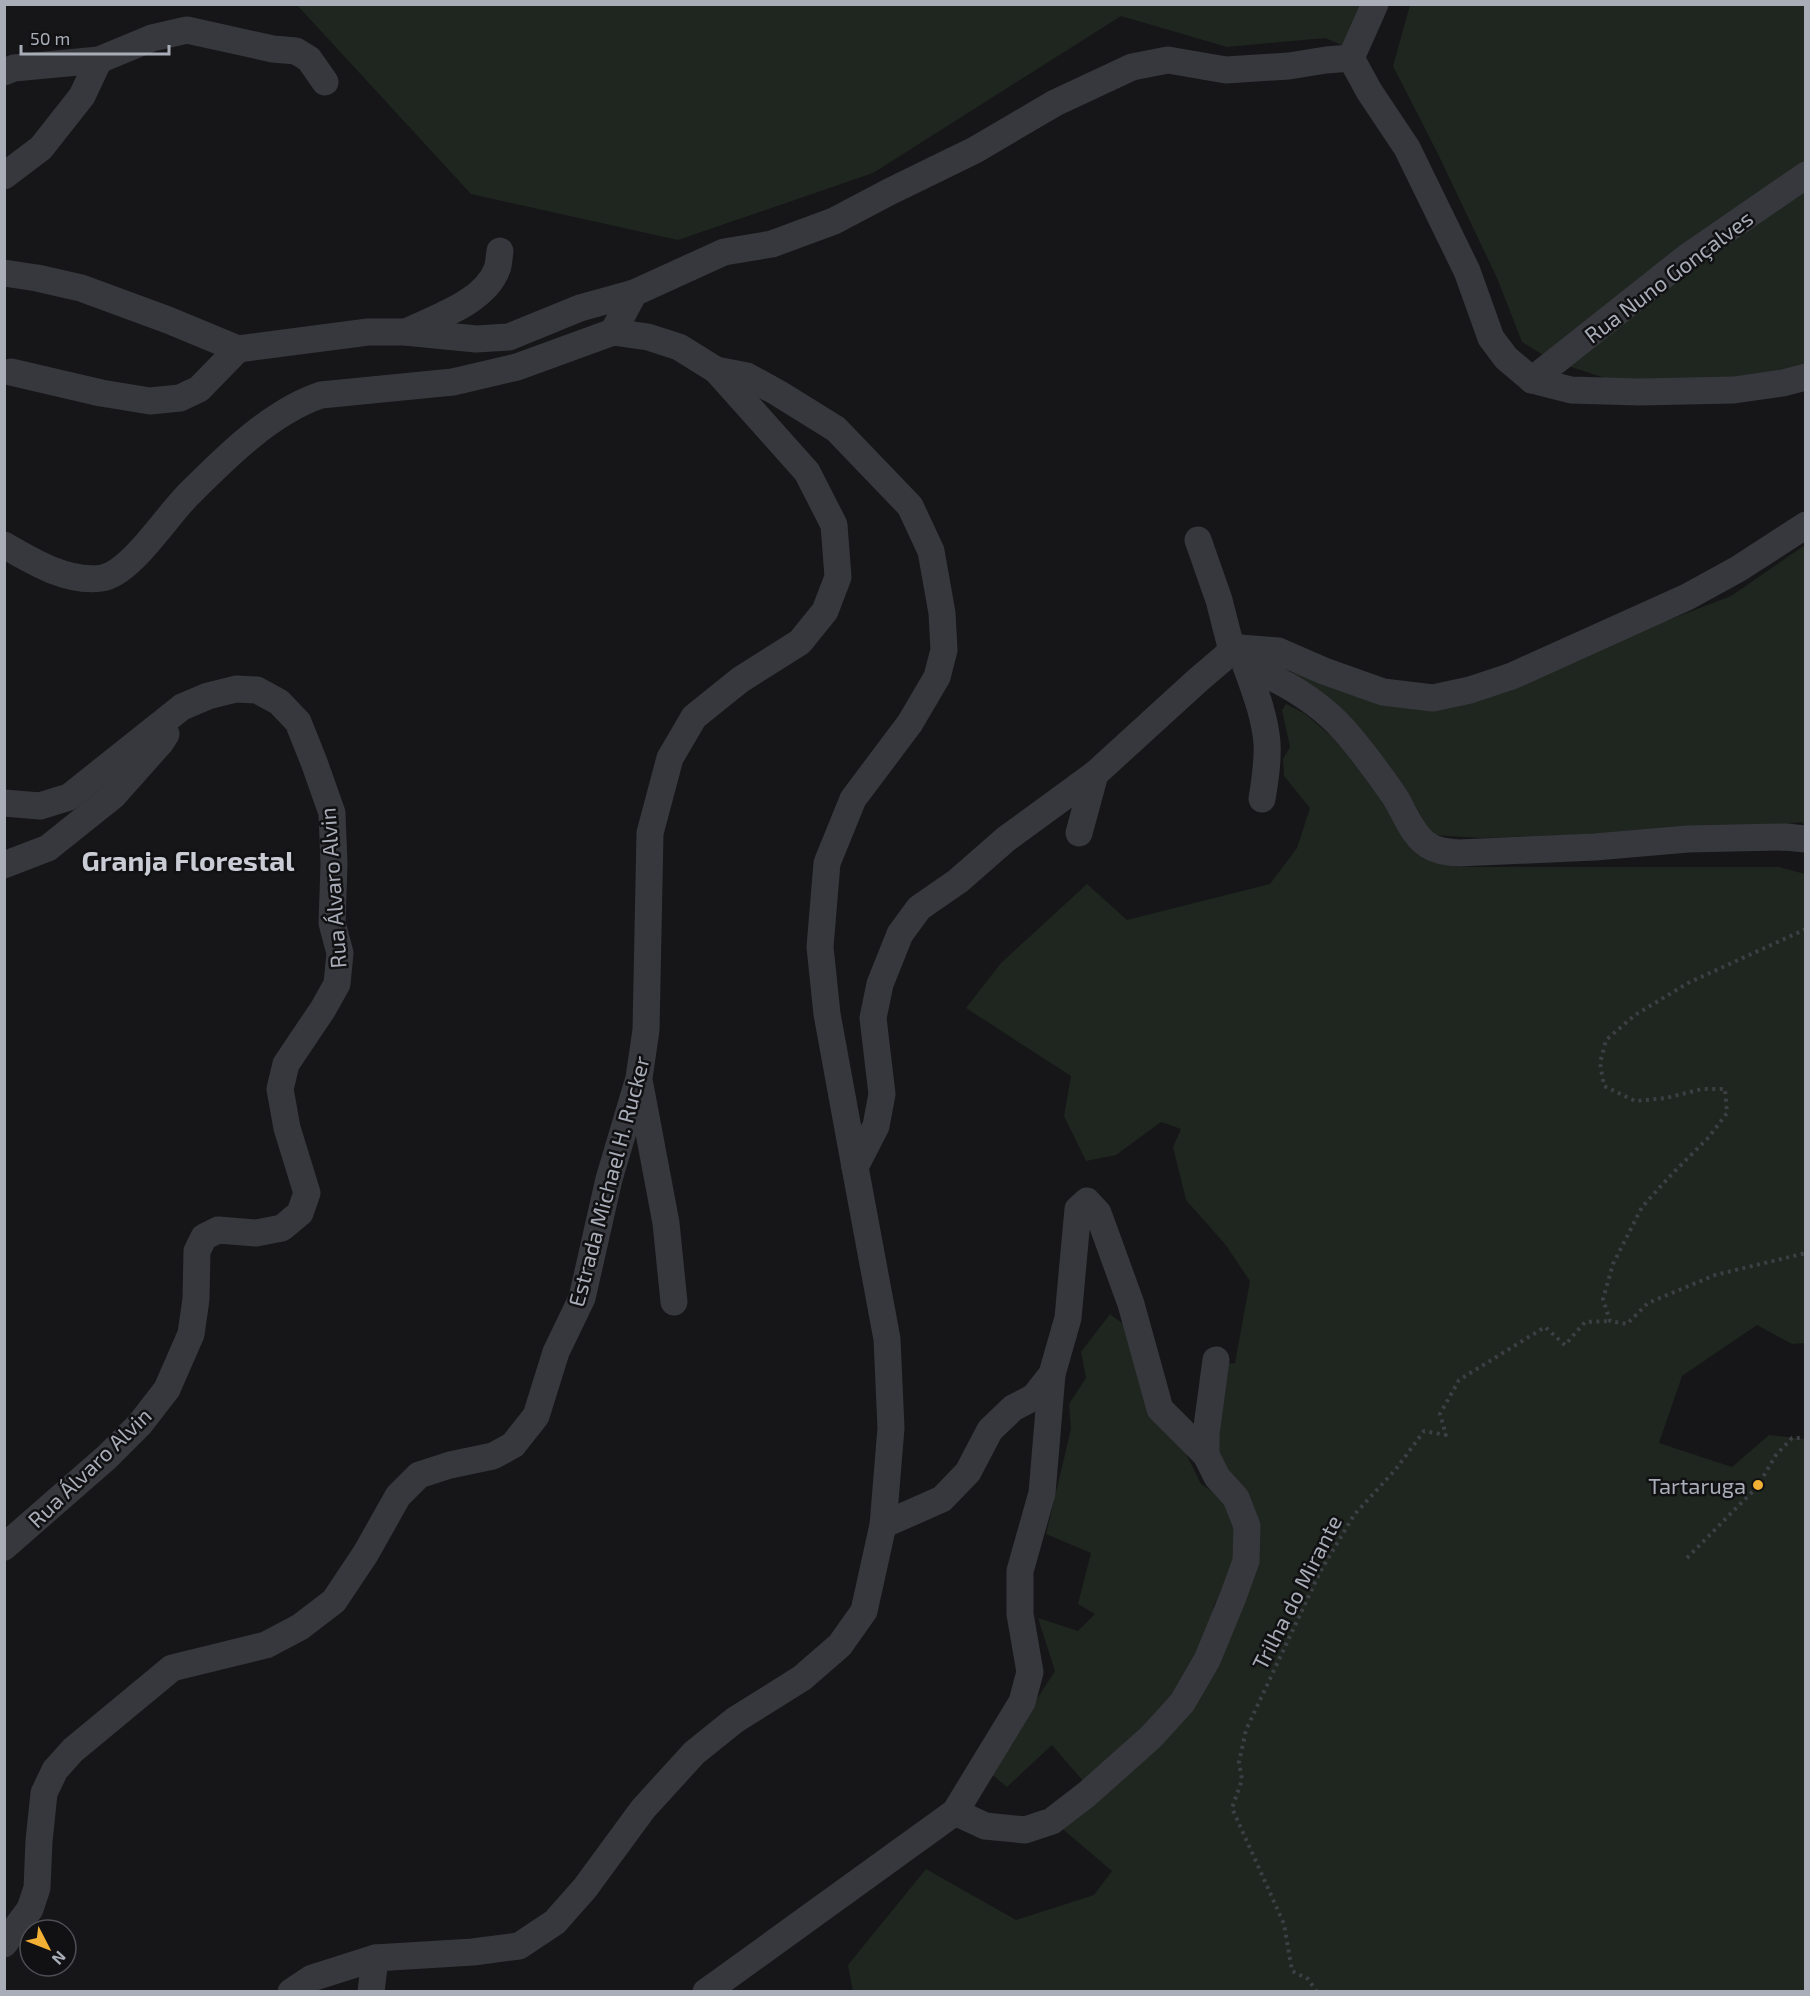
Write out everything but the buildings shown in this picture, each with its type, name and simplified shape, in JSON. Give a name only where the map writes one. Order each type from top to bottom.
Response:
[{"type":"street","points":[[1351,58],[1375,4]]},
{"type":"street","points":[[4,72],[14,68],[99,60],[152,38],[187,30],[273,49],[296,51],[309,59],[326,82]]},
{"type":"street","points":[[4,273],[81,288],[238,349],[368,332],[405,332],[476,339],[509,337],[580,308],[634,292],[724,252],[772,244],[834,221],[975,150],[1055,104],[1132,67],[1168,60],[1226,70],[1289,66],[1351,58]]},
{"type":"street","points":[[1351,58],[1369,91],[1407,148],[1467,272],[1491,338],[1506,358],[1532,380],[1571,390],[1639,392],[1734,390],[1783,383],[1806,377]]},
{"type":"street","points":[[4,176],[41,148],[82,96],[99,60]]},
{"type":"street","name":"Rua Nuno Gonçalves","points":[[1532,380],[1687,257],[1806,175]]},
{"type":"street","points":[[405,332],[464,305],[483,289],[496,271],[500,251]]},
{"type":"street","points":[[613,332],[634,292]]},
{"type":"street","name":"Estrada Michael H. Rucker","points":[[4,545],[27,558],[72,577],[104,578],[128,565],[186,498],[241,446],[289,408],[304,400],[321,394],[453,382],[517,367],[613,332],[648,337],[679,347],[716,370],[807,472],[834,525],[838,577],[825,611],[800,642],[740,680],[694,717],[670,758],[650,833],[646,1030],[639,1078],[609,1179],[582,1298],[556,1352],[536,1416],[513,1445],[493,1456],[450,1465],[419,1475],[398,1496],[366,1553],[334,1601],[300,1627],[266,1646],[172,1668],[73,1750],[55,1770],[44,1794],[37,1888],[30,1910],[4,1944]]},
{"type":"street","points":[[11,372],[101,393],[150,401],[180,398],[199,389],[238,349]]},
{"type":"street","points":[[291,1992],[312,1978],[375,1958],[473,1952],[519,1946],[555,1922],[585,1888],[643,1809],[694,1753],[735,1720],[802,1678],[840,1645],[864,1611],[883,1525],[891,1428],[887,1339],[827,1014],[820,947],[827,863],[853,799],[910,723],[937,677],[944,650],[942,613],[931,551],[910,506],[836,429],[747,376],[716,370]]},
{"type":"street","points":[[855,1167],[876,1126],[882,1095],[873,1018],[880,984],[900,934],[919,908],[958,880],[1006,839],[1095,774],[1198,680],[1240,655],[1278,651],[1324,671],[1383,692],[1433,698],[1470,690],[1512,676],[1687,597],[1738,569],[1806,525]]},
{"type":"street","points":[[1198,540],[1256,695],[1267,741],[1267,769],[1262,799]]},
{"type":"street","points":[[1240,655],[1319,705],[1344,731],[1374,770],[1424,843],[1440,851],[1459,853],[1584,848],[1688,839],[1785,837],[1806,839]]},
{"type":"street","name":"Rua Álvaro Alvin","points":[[4,803],[40,806],[69,796],[182,707],[208,696],[236,689],[256,690],[279,702],[298,722],[332,813],[334,864],[332,923],[340,953],[337,984],[286,1064],[280,1089],[287,1128],[307,1193],[300,1213],[282,1228],[256,1233],[218,1230],[204,1237],[197,1251],[196,1299],[191,1334],[167,1389],[140,1424],[107,1456],[4,1547]]},
{"type":"street","points":[[4,865],[48,848],[113,796],[161,742],[182,707]]},
{"type":"street","points":[[1079,833],[1095,774]]},
{"type":"street","points":[[639,1078],[666,1223],[674,1302]]},
{"type":"street","points":[[706,1992],[955,1812],[1022,1702],[1030,1672],[1020,1614],[1020,1571],[1041,1492],[1052,1374],[1068,1318],[1078,1209],[1087,1201],[1098,1213],[1127,1293],[1160,1409],[1206,1455],[1217,1477],[1236,1498],[1246,1526],[1246,1561],[1206,1660],[1182,1703],[1151,1737],[1086,1794],[1052,1821],[1025,1830],[985,1826],[955,1812]]},
{"type":"street","points":[[1206,1455],[1206,1434],[1216,1360]]},
{"type":"street","points":[[883,1525],[942,1499],[968,1472],[990,1430],[1013,1408],[1034,1397],[1052,1374]]},
{"type":"street","points":[[371,1992],[375,1958]]},
{"type":"path","points":[[1806,928],[1688,983],[1635,1015],[1606,1040],[1600,1063],[1604,1086],[1635,1101],[1666,1098],[1702,1089],[1725,1089],[1727,1113],[1709,1137],[1642,1207],[1613,1264],[1603,1299],[1610,1321],[1627,1324],[1648,1303],[1715,1275],[1806,1254]]},
{"type":"path","name":"Trilha do Mirante","points":[[1317,1992],[1308,1979],[1292,1971],[1284,1923],[1232,1808],[1242,1780],[1239,1762],[1246,1730],[1320,1572],[1354,1515],[1395,1469],[1424,1431],[1446,1435],[1440,1414],[1459,1380],[1545,1327],[1565,1345],[1585,1322],[1610,1321]]},
{"type":"path","points":[[1687,1558],[1757,1487],[1776,1455],[1792,1438],[1806,1438]]},
{"type":"shaded area","points":[[297,5],[1368,5],[1349,48],[1325,38],[1227,47],[1121,16],[873,173],[678,240],[471,194]]},
{"type":"shaded area","points":[[1410,5],[1805,5],[1805,367],[1775,375],[1620,383],[1553,361],[1522,342],[1497,278],[1393,66]]},
{"type":"shaded area","points":[[1805,545],[1805,825],[1801,822],[1755,829],[1482,838],[1430,835],[1417,808],[1387,763],[1353,720],[1291,672],[1432,711],[1731,596]]},
{"type":"shaded area","points":[[1286,704],[1304,713],[1362,762],[1423,857],[1457,867],[1779,867],[1805,874],[1805,1343],[1792,1344],[1757,1325],[1682,1376],[1659,1443],[1732,1467],[1769,1435],[1805,1439],[1805,1991],[853,1992],[848,1965],[926,1869],[1016,1920],[1094,1895],[1112,1871],[1058,1825],[1191,1711],[1256,1538],[1248,1492],[1216,1475],[1206,1365],[1235,1363],[1250,1281],[1225,1244],[1186,1200],[1173,1147],[1181,1129],[1161,1122],[1116,1155],[1086,1161],[1064,1116],[1071,1076],[966,1008],[1001,963],[1087,884],[1127,920],[1270,884],[1297,848],[1310,808],[1284,776],[1283,759],[1290,747],[1282,710]]},
{"type":"shaded area","points":[[1110,1314],[1122,1323],[1201,1484],[1237,1507],[1234,1572],[1214,1605],[1199,1665],[1163,1711],[1083,1781],[1052,1745],[1007,1787],[989,1772],[1055,1671],[1038,1618],[1078,1631],[1095,1614],[1078,1604],[1091,1553],[1046,1534],[1071,1429],[1069,1404],[1086,1378],[1081,1352]]},
{"type":"place","name":"Tartaruga","points":[[1758,1485]]},
{"type":"district","name":"Granja Florestal","points":[[188,860]]}]
